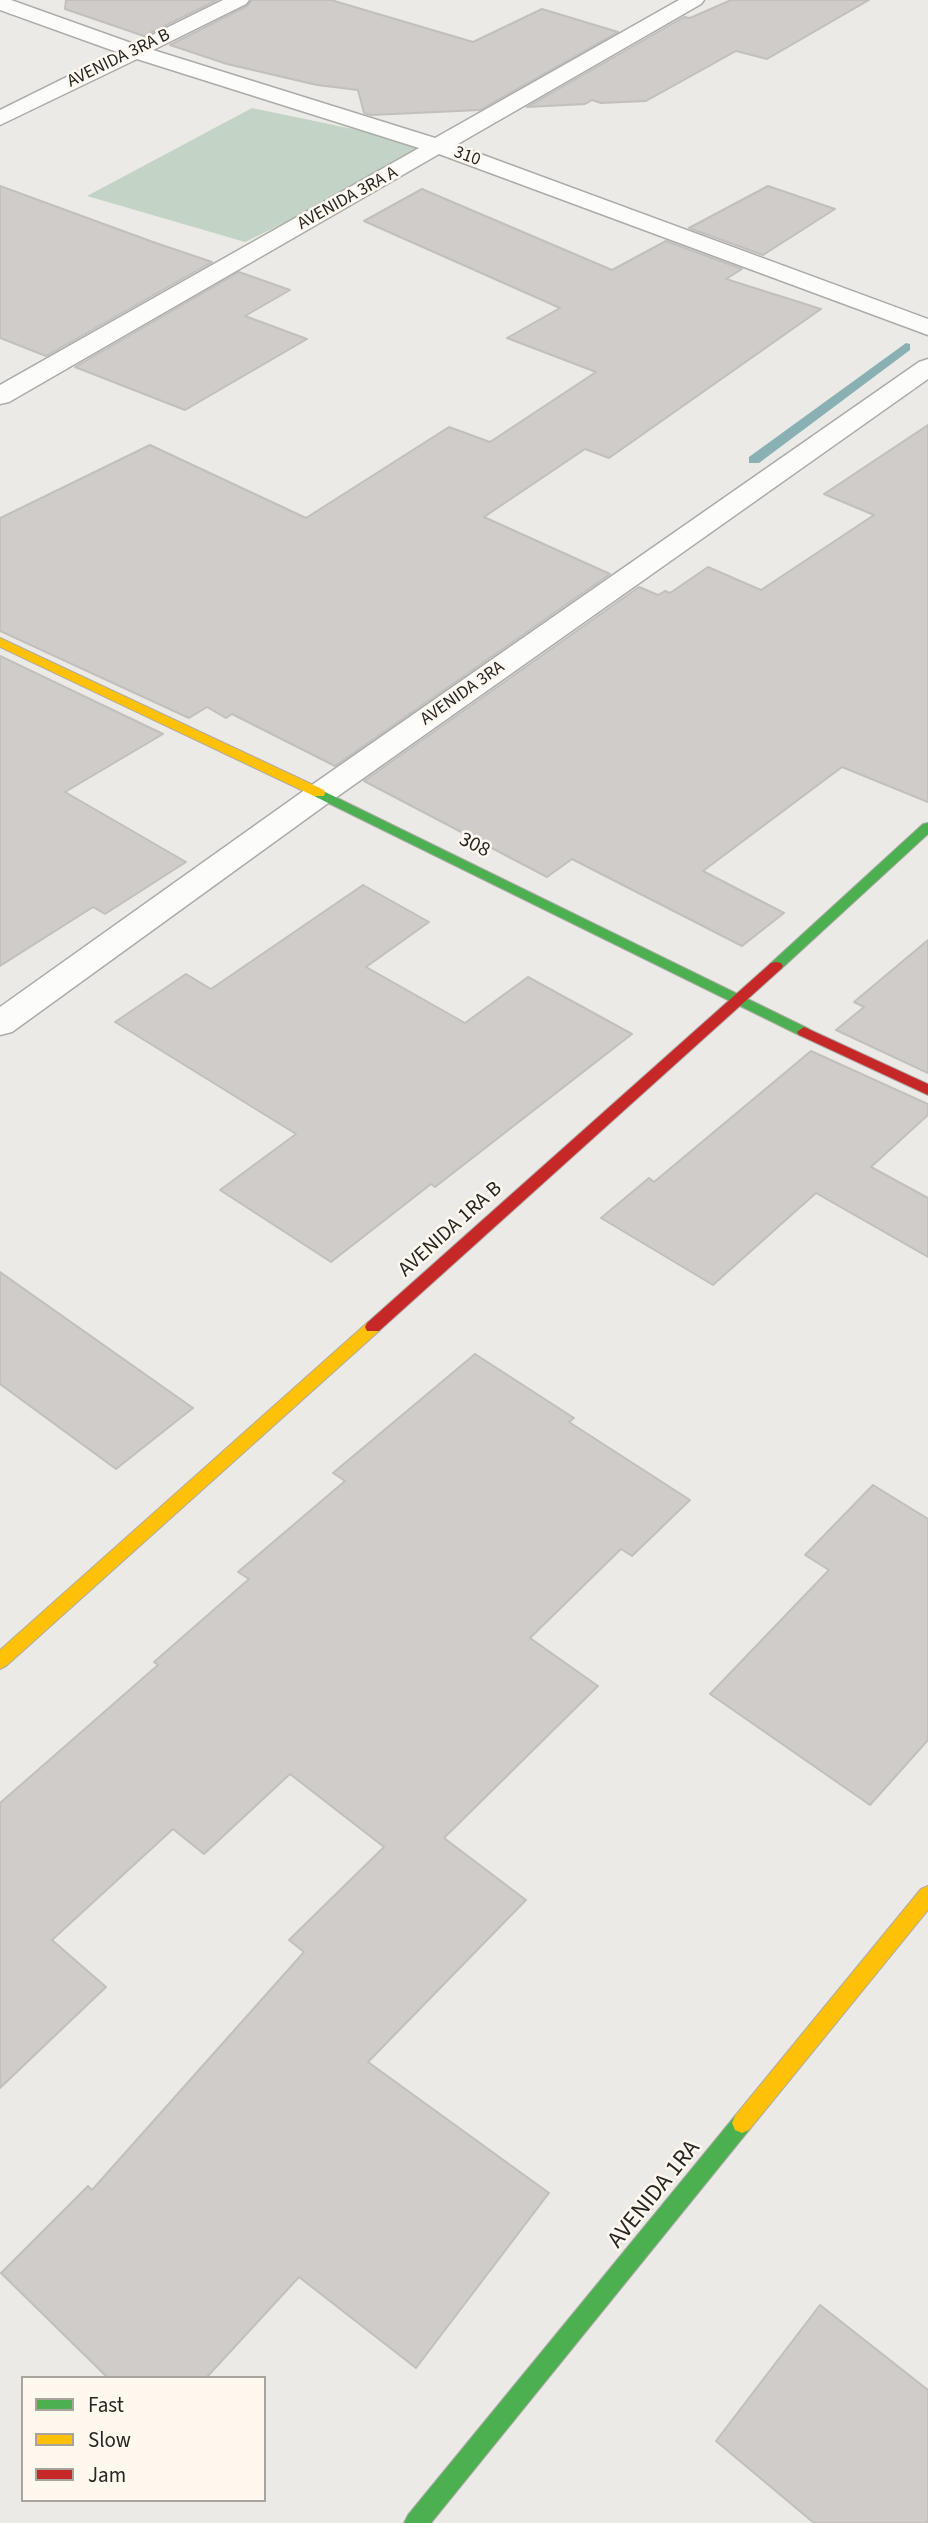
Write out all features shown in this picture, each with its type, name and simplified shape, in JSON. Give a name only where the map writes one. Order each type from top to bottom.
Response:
[{"type":"street","name":"AVENIDA 3RA B","points":[[0,118],[239,0]]},
{"type":"street","name":"AVENIDA 3RA A","points":[[0,396],[694,0]]},
{"type":"street","name":"310","points":[[0,3],[134,51],[440,147],[928,328]]},
{"type":"street","name":"AVENIDA 3RA","points":[[0,1024],[320,794],[928,367]]},
{"type":"street","name":"308","points":[[0,642],[320,794],[738,1001],[928,1090]]},
{"type":"street","name":"AVENIDA 1RA B","points":[[0,1661],[738,1001],[928,827]]},
{"type":"street","name":"AVENIDA 1RA","points":[[416,2523],[928,1895]]},
{"type":"green space","points":[[252,108],[440,147],[245,242],[87,196]]},
{"type":"building","points":[[66,0],[217,0],[144,36],[65,9]]},
{"type":"building","points":[[252,0],[331,0],[473,42],[542,9],[618,32],[480,110],[371,115],[364,113],[358,90],[317,85],[227,64],[170,45],[247,6]]},
{"type":"building","points":[[731,0],[869,0],[767,59],[736,51],[646,101],[601,103],[592,100],[585,104],[527,107],[684,17],[690,18]]},
{"type":"building","points":[[0,186],[212,262],[46,356],[0,338]]},
{"type":"building","points":[[768,186],[835,209],[763,255],[689,228]]},
{"type":"building","points":[[422,189],[612,270],[666,241],[742,269],[726,279],[821,309],[609,458],[585,449],[484,517],[610,574],[335,766],[232,714],[226,718],[207,707],[189,718],[0,631],[0,518],[150,445],[306,518],[449,427],[490,442],[596,372],[507,338],[560,308],[364,221]]},
{"type":"building","points":[[239,272],[290,290],[245,316],[307,339],[185,410],[75,367]]},
{"type":"building","points":[[928,425],[928,802],[842,767],[703,871],[784,913],[742,946],[572,859],[547,877],[364,781],[639,587],[658,595],[665,591],[670,593],[708,567],[761,590],[874,515],[824,494]]},
{"type":"building","points":[[0,656],[163,734],[65,792],[186,862],[105,914],[93,907],[0,966]]},
{"type":"building","points":[[363,885],[429,922],[366,967],[465,1023],[528,977],[632,1034],[435,1187],[431,1184],[331,1262],[220,1190],[296,1134],[115,1022],[186,974],[211,989]]},
{"type":"building","points":[[928,940],[928,1073],[836,1030],[864,1007],[854,1002]]},
{"type":"building","points":[[811,1051],[928,1104],[928,1115],[871,1167],[928,1198],[928,1257],[816,1193],[713,1285],[601,1218],[649,1178],[654,1182]]},
{"type":"building","points":[[0,1272],[193,1408],[116,1469],[0,1384]]},
{"type":"building","points":[[475,1354],[574,1418],[569,1422],[690,1500],[632,1556],[621,1549],[530,1638],[598,1686],[444,1838],[526,1900],[368,2062],[549,2193],[416,2368],[299,2277],[208,2376],[106,2376],[1,2273],[88,2186],[92,2190],[304,1952],[289,1940],[384,1847],[290,1774],[204,1854],[173,1829],[52,1940],[106,1987],[0,2088],[0,1803],[158,1665],[154,1662],[249,1579],[238,1572],[345,1481],[333,1473]]},
{"type":"building","points":[[873,1485],[928,1519],[928,1740],[870,1805],[710,1694],[829,1570],[805,1555]]},
{"type":"building","points":[[820,2305],[928,2390],[928,2523],[814,2523],[716,2441]]},
{"type":"waterway","points":[[754,460],[906,347]]},
{"type":"traffic: fast","points":[[319,793],[804,1032]]},
{"type":"traffic: fast","points":[[776,966],[928,827]]},
{"type":"traffic: fast","points":[[416,2523],[742,2123]]},
{"type":"traffic: slow","points":[[0,642],[319,793]]},
{"type":"traffic: slow","points":[[0,1661],[373,1327]]},
{"type":"traffic: slow","points":[[742,2123],[928,1895]]},
{"type":"traffic: jam","points":[[373,1327],[776,966]]},
{"type":"traffic: jam","points":[[804,1032],[928,1090]]}]
